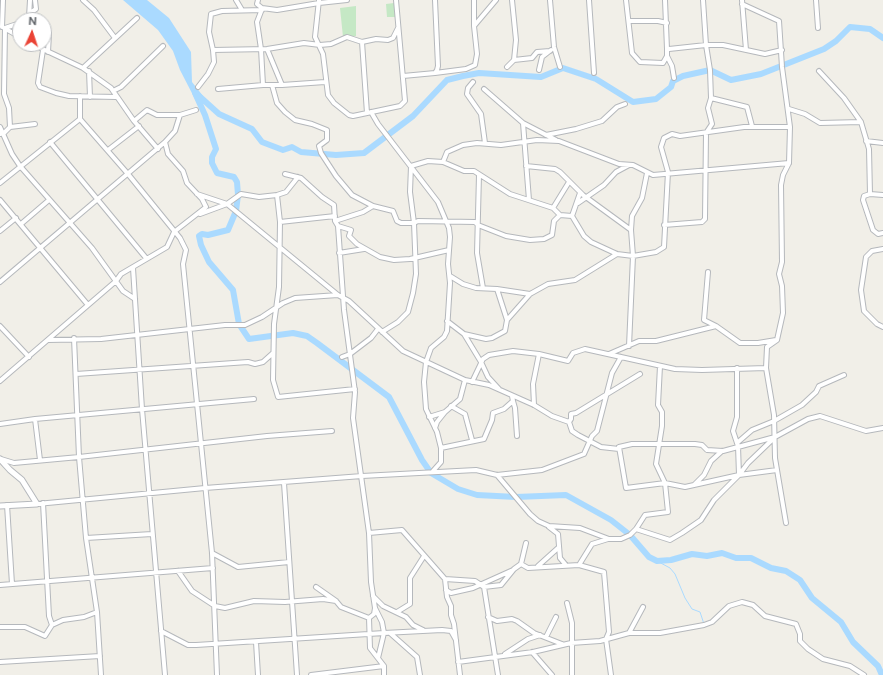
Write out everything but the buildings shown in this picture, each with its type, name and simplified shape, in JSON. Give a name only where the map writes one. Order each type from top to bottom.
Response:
[{"type":"street","points":[[3,0],[2,27],[4,94],[9,108],[10,127]]},
{"type":"street","points":[[30,0],[30,12]]},
{"type":"street","points":[[31,12],[36,8],[35,0]]},
{"type":"street","points":[[83,0],[94,10],[115,38]]},
{"type":"street","points":[[236,0],[242,10]]},
{"type":"street","points":[[258,0],[257,4],[262,9]]},
{"type":"street","points":[[198,87],[208,74],[214,62],[209,32],[212,14],[222,11],[262,9],[277,10],[319,1],[347,0]]},
{"type":"street","points":[[319,1],[315,37],[320,45],[326,68],[326,82],[330,99],[342,110],[353,116],[400,106],[404,101],[396,0]]},
{"type":"street","points":[[435,0],[438,66],[435,73]]},
{"type":"street","points":[[403,76],[466,69],[475,65],[477,54],[474,26],[474,0]]},
{"type":"street","points":[[474,26],[496,0]]},
{"type":"street","points":[[512,0],[516,40],[514,60]]},
{"type":"street","points":[[550,0],[554,47],[560,67]]},
{"type":"street","points":[[589,0],[594,73]]},
{"type":"street","points":[[626,0],[632,54],[640,62],[663,63],[667,56]]},
{"type":"street","points":[[665,0],[667,56],[672,66],[674,78]]},
{"type":"street","points":[[664,225],[704,221],[706,133],[712,124],[708,108],[711,98],[710,59],[706,45],[703,0]]},
{"type":"street","points":[[816,0],[818,28]]},
{"type":"street","points":[[742,2],[746,50]]},
{"type":"street","points":[[742,2],[779,21],[789,110],[789,163],[781,185],[782,262],[779,274],[784,304],[777,340],[766,347],[766,368],[774,421],[777,470],[786,523]]},
{"type":"street","points":[[262,9],[257,22],[261,49],[263,85]]},
{"type":"street","points":[[83,68],[137,18]]},
{"type":"street","points":[[629,22],[658,21],[667,23]]},
{"type":"street","points":[[2,27],[12,25]]},
{"type":"street","points":[[2,27],[12,33]]},
{"type":"street","points":[[213,50],[267,49],[304,43],[320,45],[331,44],[347,37],[362,42],[393,38],[399,28]]},
{"type":"street","points":[[362,42],[369,112],[442,208],[445,223],[449,228],[450,276],[446,334],[434,344],[426,362],[424,382],[426,409],[442,448],[441,462],[433,471]]},
{"type":"street","points":[[669,49],[706,45],[723,45],[765,54],[782,50]]},
{"type":"street","points":[[113,91],[121,87],[163,46]]},
{"type":"street","points":[[539,70],[542,57],[554,47]]},
{"type":"street","points":[[267,49],[282,85]]},
{"type":"street","points":[[507,67],[514,60],[532,58],[537,52],[550,51]]},
{"type":"street","points":[[43,52],[38,81],[40,87],[56,93],[90,97],[116,97]]},
{"type":"street","points":[[48,52],[89,71],[113,91],[134,121],[158,150]]},
{"type":"street","points":[[89,71],[90,97]]},
{"type":"street","points":[[819,71],[844,98],[861,122],[869,149],[870,194]]},
{"type":"street","points":[[218,89],[326,82]]},
{"type":"street","points":[[473,82],[468,88],[467,94],[481,114],[485,143]]},
{"type":"street","points":[[272,85],[277,103],[285,112],[295,120],[328,130],[327,140],[319,146],[321,153],[336,176],[352,195],[373,206],[393,211],[397,221],[401,223],[414,223],[418,221],[445,223],[471,221],[513,238],[544,239],[552,235],[554,221],[560,215]]},
{"type":"street","points":[[484,89],[523,123],[546,135],[619,164],[630,164],[647,173],[659,175],[668,172],[789,163]]},
{"type":"street","points":[[0,97],[4,94]]},
{"type":"street","points":[[80,96],[80,119],[108,150],[180,238],[186,250],[183,264],[212,553],[217,645],[217,675]]},
{"type":"street","points":[[711,98],[747,107],[752,126]]},
{"type":"street","points":[[546,135],[576,129],[602,121],[617,107],[624,104]]},
{"type":"street","points":[[134,121],[147,110],[157,114],[180,115],[196,110]]},
{"type":"street","points":[[789,110],[805,114],[820,123],[861,122]]},
{"type":"street","points":[[0,282],[97,199],[158,150],[175,132],[180,115]]},
{"type":"street","points":[[0,183],[80,119]]},
{"type":"street","points":[[523,123],[530,200]]},
{"type":"street","points":[[2,134],[10,127],[35,124]]},
{"type":"street","points":[[108,150],[139,126]]},
{"type":"street","points":[[572,216],[584,236],[591,242],[617,254],[633,256],[656,252],[664,247],[668,172],[661,147],[664,138],[672,134],[680,136],[752,126],[790,127]]},
{"type":"street","points":[[0,127],[12,154],[20,166],[92,248],[123,291],[135,299]]},
{"type":"street","points":[[866,140],[883,143]]},
{"type":"street","points":[[443,162],[447,152],[468,144],[485,143],[501,145],[524,141],[559,141]]},
{"type":"street","points":[[50,142],[146,258]]},
{"type":"street","points":[[0,381],[116,281],[121,274],[167,247],[174,232],[206,207],[202,199],[186,183],[183,171],[168,154],[165,142]]},
{"type":"street","points":[[411,166],[428,161],[443,162],[464,171],[474,171],[478,175],[489,180],[510,194],[553,208],[560,215],[572,216]]},
{"type":"street","points":[[578,203],[604,185],[616,172],[630,164]]},
{"type":"street","points":[[342,357],[350,354],[380,330],[398,322],[408,312],[413,293],[416,258],[410,192],[411,166]]},
{"type":"street","points":[[526,166],[555,169],[560,172],[580,193],[630,230]]},
{"type":"street","points":[[629,346],[633,256],[630,230],[632,216],[642,198],[647,173]]},
{"type":"street","points":[[285,174],[301,178],[325,200],[332,203],[338,226],[343,298],[355,389],[353,418],[369,533],[370,582],[375,608],[382,622],[384,632],[378,658]]},
{"type":"street","points":[[478,175],[477,253],[483,288]]},
{"type":"street","points":[[193,218],[227,204],[241,194],[258,197],[277,195],[286,192],[298,177]]},
{"type":"street","points":[[553,208],[569,182]]},
{"type":"street","points":[[572,216],[578,203],[580,193]]},
{"type":"street","points":[[197,194],[227,204],[258,231],[266,235],[278,248],[338,295],[349,301],[403,351],[465,380],[500,390],[534,405],[552,416],[569,422]]},
{"type":"street","points":[[883,195],[870,194],[864,196],[863,200],[873,230],[878,234],[883,233]]},
{"type":"street","points":[[277,195],[280,222],[278,248],[279,288],[273,353],[273,380],[278,397],[355,389]]},
{"type":"street","points":[[0,200],[88,305]]},
{"type":"street","points":[[21,224],[49,200]]},
{"type":"street","points":[[280,222],[335,218],[363,212],[373,206]]},
{"type":"street","points":[[0,232],[16,218]]},
{"type":"street","points":[[338,226],[351,230],[348,236],[364,249],[380,257],[394,260],[416,258],[449,250]]},
{"type":"street","points":[[339,253],[364,249]]},
{"type":"street","points":[[883,249],[872,251],[866,257],[861,290],[864,311],[877,324],[883,327]]},
{"type":"street","points":[[507,320],[530,294],[548,284],[575,280],[617,254]]},
{"type":"street","points":[[133,268],[141,371],[142,410],[165,675]]},
{"type":"street","points":[[708,272],[704,320],[716,326],[740,343],[758,343],[777,340]]},
{"type":"street","points":[[450,276],[462,284],[530,294]]},
{"type":"street","points":[[464,334],[486,339],[492,338],[505,331],[507,320],[497,289]]},
{"type":"street","points":[[47,340],[74,338],[101,339],[190,328],[245,325],[262,317],[285,302],[295,298],[338,295]]},
{"type":"street","points":[[447,321],[464,334],[488,377],[500,390]]},
{"type":"street","points":[[609,354],[639,341],[656,341],[716,326]]},
{"type":"street","points":[[1,327],[29,357]]},
{"type":"street","points":[[74,338],[79,458],[84,499],[86,538],[97,612],[101,675]]},
{"type":"street","points":[[472,382],[481,362],[489,355],[514,351],[539,354],[568,361],[571,354],[585,349],[675,369],[702,370],[766,368]]},
{"type":"street","points":[[76,374],[141,371],[248,362],[255,364],[263,362],[273,353]]},
{"type":"street","points":[[534,405],[533,384],[539,354]]},
{"type":"street","points":[[0,506],[40,504],[205,488],[362,476],[431,473],[433,471],[476,470],[497,475],[542,470],[584,454],[597,431],[612,373],[621,357]]},
{"type":"street","points":[[579,565],[592,544],[609,539],[621,539],[630,535],[636,529],[645,515],[668,512],[664,483],[656,464],[662,426],[662,412],[658,405],[660,366]]},
{"type":"street","points":[[737,368],[737,417],[733,431],[737,444],[739,475]]},
{"type":"street","points":[[640,374],[576,413],[571,414],[571,419],[569,422],[572,431],[601,447],[619,449],[619,447],[632,444],[695,444],[702,446],[707,450],[723,451]]},
{"type":"street","points":[[737,444],[752,430],[774,421],[802,405],[816,392],[819,386],[844,375]]},
{"type":"street","points":[[435,428],[437,422],[445,412],[460,399],[465,380]]},
{"type":"street","points":[[512,396],[515,408],[517,436]]},
{"type":"street","points":[[0,424],[35,419],[254,399]]},
{"type":"street","points":[[442,448],[472,440],[484,439],[492,420],[492,413],[504,409],[513,401]]},
{"type":"street","points":[[451,406],[465,414],[472,440]]},
{"type":"street","points":[[429,417],[445,412]]},
{"type":"street","points":[[636,529],[670,540],[701,520],[714,500],[739,475],[748,462],[775,437],[808,419],[820,416],[866,431],[883,428]]},
{"type":"street","points":[[35,419],[40,460]]},
{"type":"street","points":[[0,429],[6,424]]},
{"type":"street","points":[[0,459],[14,463],[79,458],[332,431]]},
{"type":"street","points":[[694,485],[704,475],[712,461],[723,451],[737,444],[775,437]]},
{"type":"street","points":[[619,449],[626,488],[664,483],[685,487],[739,475],[777,470]]},
{"type":"street","points":[[0,459],[22,480],[40,504],[48,581],[49,616],[52,625]]},
{"type":"street","points":[[497,475],[530,514],[538,521],[549,526],[558,534],[560,558],[565,564]]},
{"type":"street","points":[[284,483],[297,675]]},
{"type":"street","points":[[6,505],[12,584]]},
{"type":"street","points":[[549,526],[580,528],[609,539]]},
{"type":"street","points":[[369,533],[402,530],[445,579],[446,590],[451,606],[460,675]]},
{"type":"street","points":[[86,538],[152,534]]},
{"type":"street","points":[[446,590],[452,593],[473,588],[514,569],[521,564],[526,543]]},
{"type":"street","points":[[538,566],[558,548]]},
{"type":"street","points":[[212,553],[238,567],[289,562]]},
{"type":"street","points":[[397,612],[410,604],[410,578],[424,556]]},
{"type":"street","points":[[521,564],[528,568],[565,564],[579,565],[604,572],[609,632],[606,639],[611,675]]},
{"type":"street","points":[[0,585],[213,568]]},
{"type":"street","points":[[445,579],[461,579],[484,587],[501,585],[514,569]]},
{"type":"street","points":[[178,571],[192,591],[215,606],[224,608],[254,601],[323,599],[336,601]]},
{"type":"street","points":[[316,587],[336,601],[341,607],[369,618]]},
{"type":"street","points":[[484,587],[498,675]]},
{"type":"street","points":[[373,596],[383,606],[406,617],[413,625],[424,631]]},
{"type":"street","points":[[458,662],[532,652],[563,644],[586,643],[629,633],[660,633],[704,625],[712,622],[729,606],[738,602],[746,602],[756,607],[765,616],[796,624],[800,634],[800,641],[808,649],[823,659],[850,666],[864,675]]},
{"type":"street","points":[[566,603],[572,623],[570,643],[572,674]]},
{"type":"street","points":[[629,633],[643,607]]},
{"type":"street","points":[[369,618],[374,614],[375,608]]},
{"type":"street","points":[[0,627],[25,627],[45,636],[52,625],[63,620],[84,617],[97,612]]},
{"type":"street","points":[[488,617],[497,621],[512,619],[534,633],[563,644]]},
{"type":"street","points":[[546,637],[556,617]]},
{"type":"street","points":[[369,618],[370,648],[384,666],[384,675]]},
{"type":"street","points":[[161,631],[188,645],[217,645],[370,632],[442,630],[451,631],[456,640]]},
{"type":"street","points":[[390,632],[417,657],[420,675]]},
{"type":"street","points":[[503,656],[528,639],[540,635]]},
{"type":"street","points":[[256,642],[258,675]]},
{"type":"street","points":[[532,652],[552,675]]},
{"type":"street","points":[[0,662],[100,656]]},
{"type":"street","points":[[311,675],[384,666]]},
{"type":"green space","points":[[394,3],[395,17],[387,17],[386,4]]},
{"type":"green space","points":[[356,6],[356,36],[343,37],[340,8]]},
{"type":"water","points":[[123,0],[147,0],[169,18],[191,52],[192,82],[203,96],[196,101],[180,70],[173,51],[158,30]]},
{"type":"waterway","points":[[198,95],[219,114],[252,129],[262,142],[283,150],[292,147],[301,152],[336,155],[364,153],[413,116],[447,80],[463,76],[479,73],[541,77],[563,68],[596,79],[633,102],[656,99],[671,87],[673,81],[683,76],[710,70],[731,80],[761,74],[824,49],[836,41],[850,27],[870,29],[883,38]]},
{"type":"waterway","points":[[195,93],[205,115],[216,149],[212,157],[212,163],[217,173],[234,177],[237,182],[238,195],[236,211],[228,230],[208,235],[202,234],[199,236],[201,245],[209,262],[233,290],[239,324],[249,339],[293,333],[307,336],[317,343],[389,397],[422,460],[431,473],[458,489],[477,495],[516,497],[566,495],[611,520],[630,535],[649,557],[657,561],[671,560],[692,554],[707,556],[722,553],[736,558],[751,558],[771,568],[786,571],[800,580],[812,598],[841,622],[853,642],[878,666],[882,675]]},
{"type":"waterway","points":[[657,561],[670,568],[675,574],[685,598],[692,609],[700,612],[704,624]]}]
